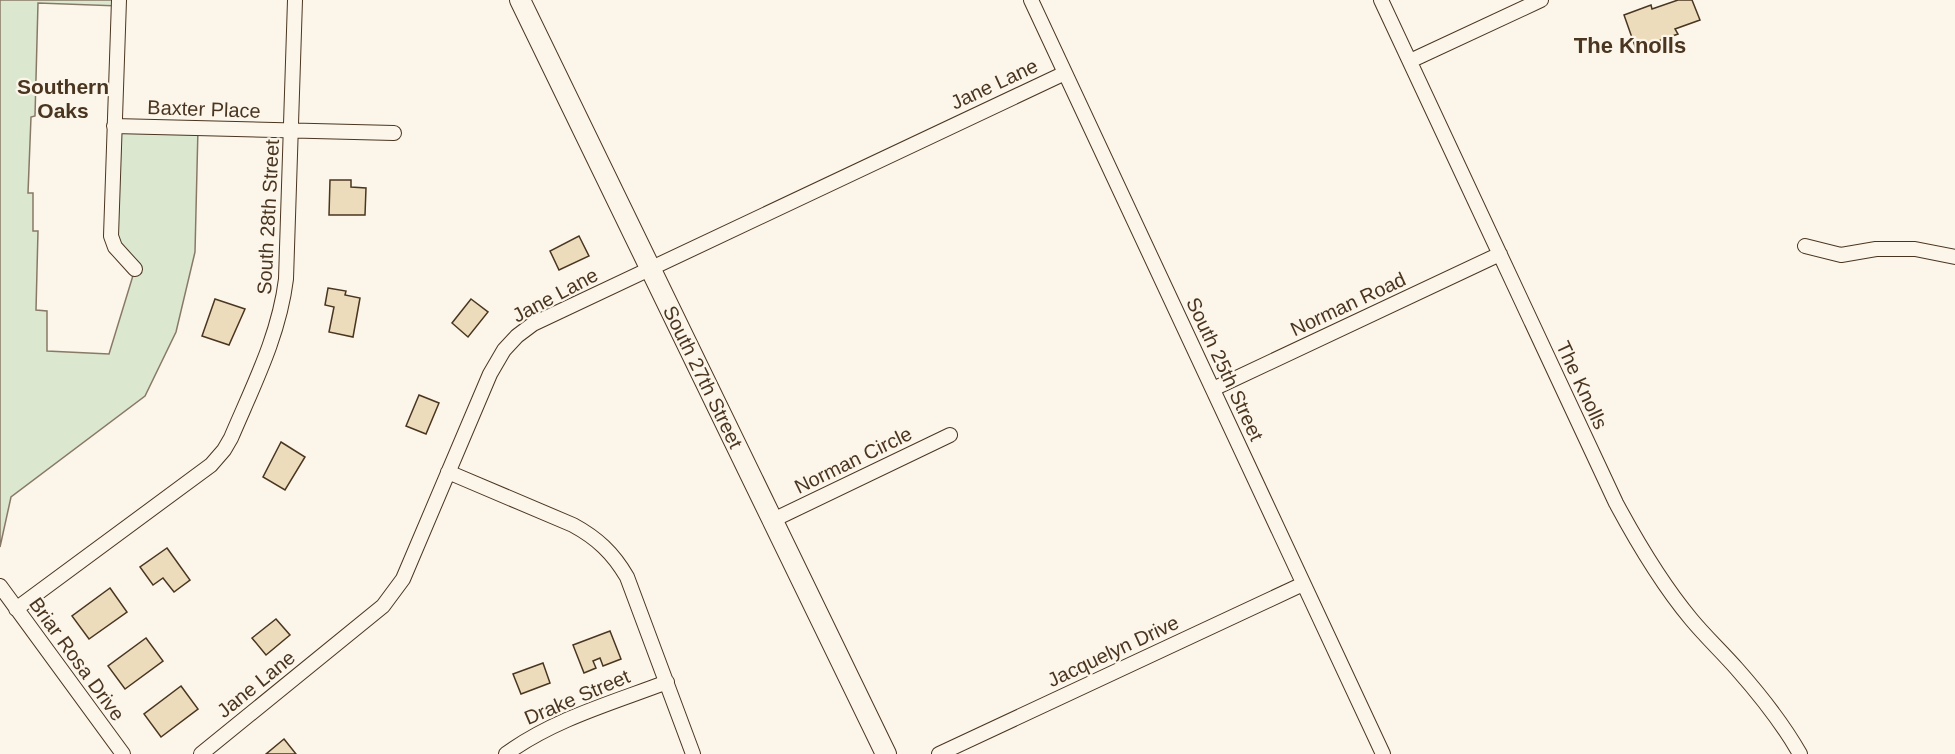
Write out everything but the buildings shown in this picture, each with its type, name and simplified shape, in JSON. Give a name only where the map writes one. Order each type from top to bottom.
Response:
[{"type":"main road","name":"South 27th Street","points":[[520,0],[886,754]]},
{"type":"street","points":[[119,0],[111,236],[115,247],[135,269]]},
{"type":"street","name":"South 28th Street","points":[[16,609],[211,465],[224,450],[276,331],[282,308],[286,279],[295,0]]},
{"type":"street","name":"South 25th Street","points":[[1031,0],[1383,754]]},
{"type":"street","name":"The Knolls","points":[[1382,0],[1616,503],[1637,543],[1661,580],[1691,619],[1767,704],[1800,754]]},
{"type":"street","points":[[1410,61],[1541,0]]},
{"type":"street","name":"Jane Lane","points":[[201,754],[383,606],[392,595],[403,579],[493,368],[504,350],[517,336],[533,324],[1065,73]]},
{"type":"street","name":"Baxter Place","points":[[114,126],[394,133]]},
{"type":"street","points":[[1805,246],[1841,255],[1876,249],[1916,249],[1955,257]]},
{"type":"street","name":"Norman Road","points":[[1213,389],[1500,254]]},
{"type":"street","name":"Norman Circle","points":[[773,520],[950,435]]},
{"type":"street","points":[[448,472],[573,525],[590,534],[605,546],[627,577],[693,754]]},
{"type":"street","name":"Jacquelyn Drive","points":[[939,754],[1303,584]]},
{"type":"street","name":"Briar Rosa Drive","points":[[0,586],[123,754]]},
{"type":"street","name":"Drake Street","points":[[506,754],[524,741],[555,725],[667,682]]},
{"type":"green space","points":[[0,0],[119,0],[119,6],[38,3],[35,116],[31,117],[28,193],[33,193],[33,231],[38,231],[36,310],[47,311],[47,351],[109,354],[135,269],[115,247],[114,126],[198,128],[195,252],[176,332],[145,396],[11,497],[0,547]]},
{"type":"district","name":"The Knolls","points":[[1630,45]]},
{"type":"district","name":"Southern Oaks","points":[[63,98]]}]
